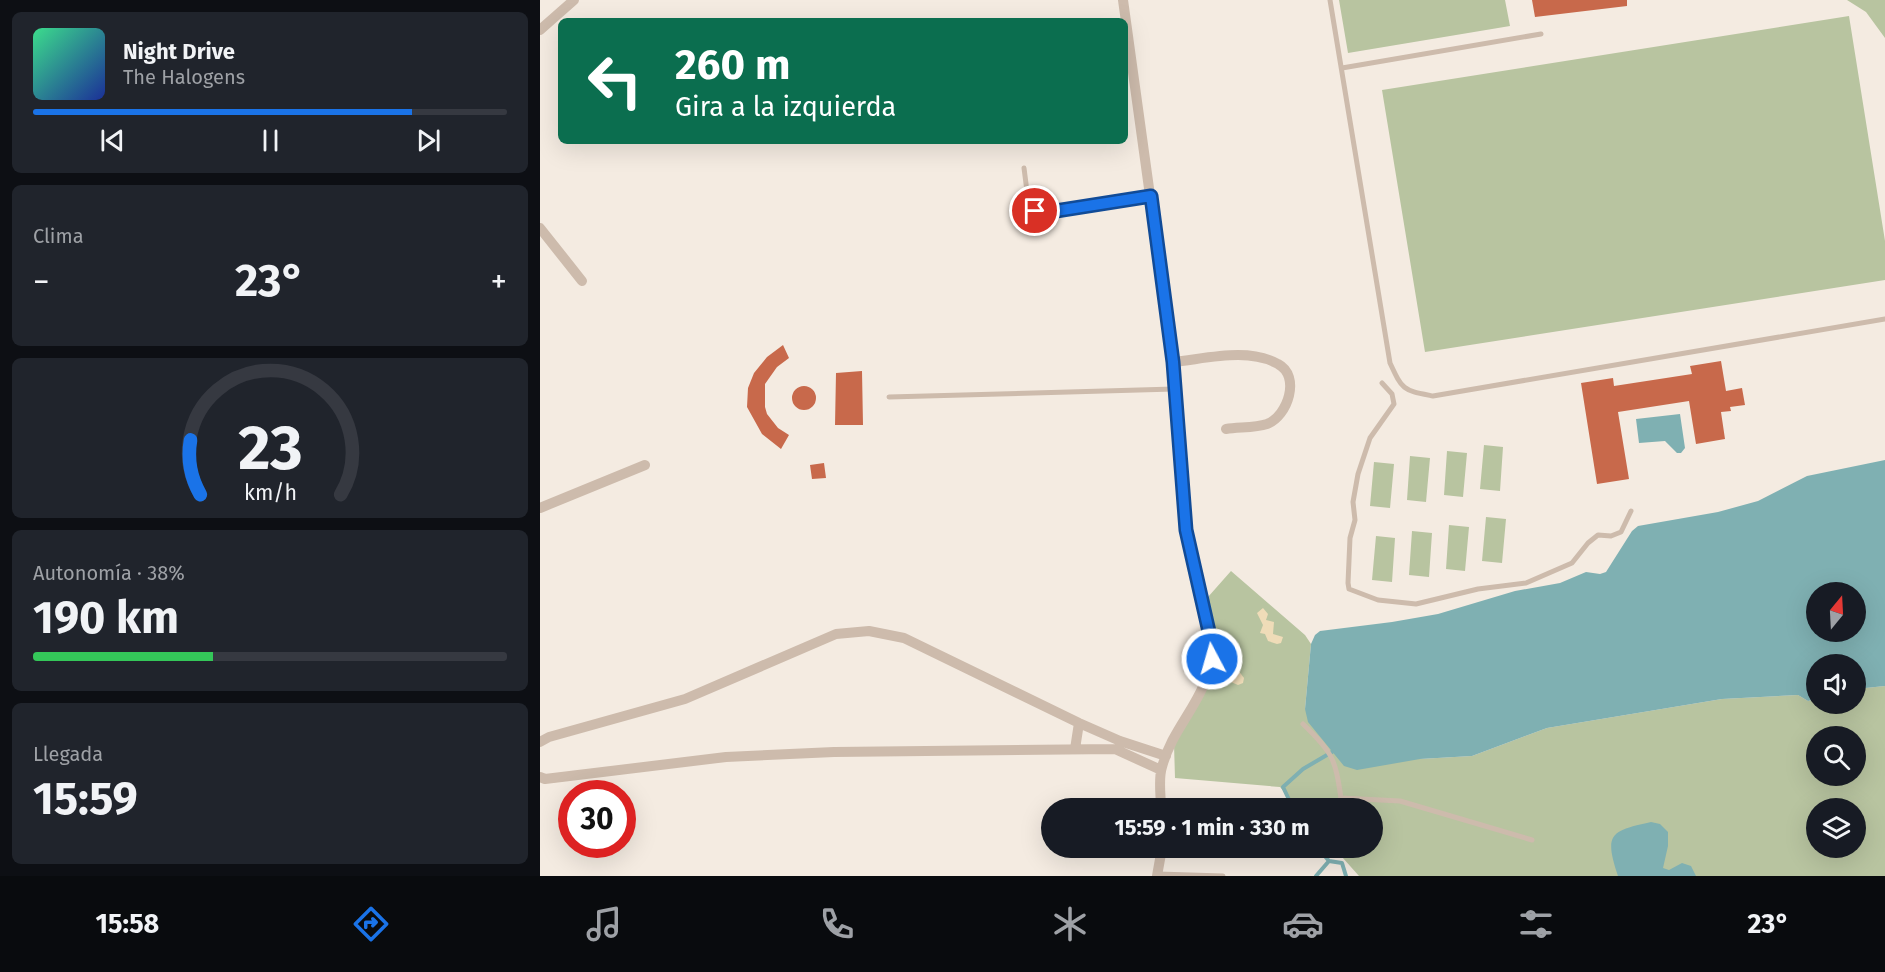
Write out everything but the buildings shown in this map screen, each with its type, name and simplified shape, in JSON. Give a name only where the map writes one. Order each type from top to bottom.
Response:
[{"type":"street","points":[[540,30],[574,0]]},
{"type":"street","points":[[1123,0],[1126,18]]},
{"type":"street","points":[[1128,35],[1173,362],[1186,530],[1212,645],[1212,659],[1206,685],[1166,756],[1161,770],[1161,798]]},
{"type":"street","points":[[540,228],[582,281]]},
{"type":"street","points":[[1173,362],[1252,356],[1279,364],[1289,375],[1290,391],[1282,414],[1267,424],[1226,429]]},
{"type":"street","points":[[540,508],[645,465]]},
{"type":"street","points":[[540,742],[549,737],[685,699],[836,634],[869,631],[904,638],[1079,723],[1161,770]]},
{"type":"street","points":[[1075,749],[1079,723]]},
{"type":"street","points":[[540,777],[545,779],[726,757],[834,752],[1075,749],[1118,745],[1166,756]]},
{"type":"street","points":[[1157,875],[1160,858]]},
{"type":"lane","points":[[1330,0],[1390,363],[1400,385],[1414,392],[1433,396],[1885,319]]},
{"type":"lane","points":[[1342,68],[1541,33]]},
{"type":"lane","points":[[1024,168],[1029,207],[1043,213],[1151,196]]},
{"type":"lane","points":[[1382,383],[1392,394],[1394,404],[1370,438],[1358,474],[1353,502],[1355,520],[1350,538],[1348,583],[1350,589],[1378,600],[1416,604],[1478,589],[1526,583],[1572,563],[1588,543],[1598,535],[1611,536],[1621,532],[1631,511]]},
{"type":"lane","points":[[889,397],[1176,389]]},
{"type":"lane","points":[[1303,724],[1327,750],[1335,763],[1341,798]]},
{"type":"lane","points":[[1383,800],[1400,801],[1532,840]]},
{"type":"lane","points":[[1157,875],[1223,876]]},
{"type":"green space","points":[[1339,0],[1505,0],[1510,26],[1348,53]]},
{"type":"green space","points":[[1847,0],[1885,0],[1885,38],[1866,12]]},
{"type":"green space","points":[[1849,16],[1885,241],[1885,280],[1425,352],[1382,90]]},
{"type":"green space","points":[[1484,445],[1503,447],[1500,491],[1480,489]]},
{"type":"green space","points":[[1447,451],[1467,453],[1463,497],[1444,495]]},
{"type":"green space","points":[[1410,456],[1430,458],[1426,502],[1407,500]]},
{"type":"green space","points":[[1374,462],[1394,464],[1390,508],[1370,506]]},
{"type":"green space","points":[[1486,517],[1506,519],[1502,563],[1482,561]]},
{"type":"green space","points":[[1449,525],[1469,527],[1465,571],[1446,569]]},
{"type":"green space","points":[[1412,531],[1432,533],[1429,577],[1409,575]]},
{"type":"green space","points":[[1376,536],[1395,538],[1392,582],[1372,580]]},
{"type":"green space","points":[[1231,571],[1305,635],[1311,644],[1305,709],[1420,759],[1472,756],[1547,728],[1722,699],[1798,695],[1806,700],[1806,714],[1866,714],[1866,688],[1885,686],[1885,876],[1359,876],[1343,858],[1383,858],[1383,798],[1290,798],[1280,787],[1175,778],[1174,744],[1216,657],[1215,635],[1208,597]]},
{"type":"sand","points":[[1263,608],[1268,614],[1266,620],[1274,622],[1273,634],[1283,637],[1281,643],[1268,641],[1265,634],[1260,633],[1263,625],[1257,613]]},
{"type":"sand","points":[[1235,648],[1240,656],[1238,670],[1244,678],[1243,683],[1238,685],[1231,682],[1233,670],[1222,655],[1224,650]]},
{"type":"water","points":[[1680,414],[1685,448],[1681,453],[1677,453],[1665,441],[1639,443],[1636,419]]},
{"type":"water","points":[[1885,460],[1885,686],[1866,688],[1866,654],[1806,654],[1806,700],[1798,695],[1722,699],[1547,728],[1472,756],[1420,759],[1357,770],[1344,766],[1308,722],[1305,709],[1311,644],[1315,635],[1320,631],[1438,614],[1515,591],[1560,583],[1586,572],[1600,574],[1606,572],[1632,531],[1638,526],[1718,512],[1758,501],[1807,476]]},
{"type":"water","points":[[1651,822],[1660,824],[1668,832],[1668,846],[1663,868],[1669,870],[1682,863],[1691,866],[1696,876],[1618,876],[1611,851],[1614,837],[1627,828]]},
{"type":"waterway","points":[[1288,798],[1283,787],[1303,769],[1332,752]]},
{"type":"waterway","points":[[1316,876],[1329,861],[1326,858]]},
{"type":"waterway","points":[[1329,861],[1342,863],[1346,876]]},
{"type":"route","points":[[1035,211],[1043,213],[1151,196],[1176,389],[1186,530],[1212,645],[1212,659]]}]
